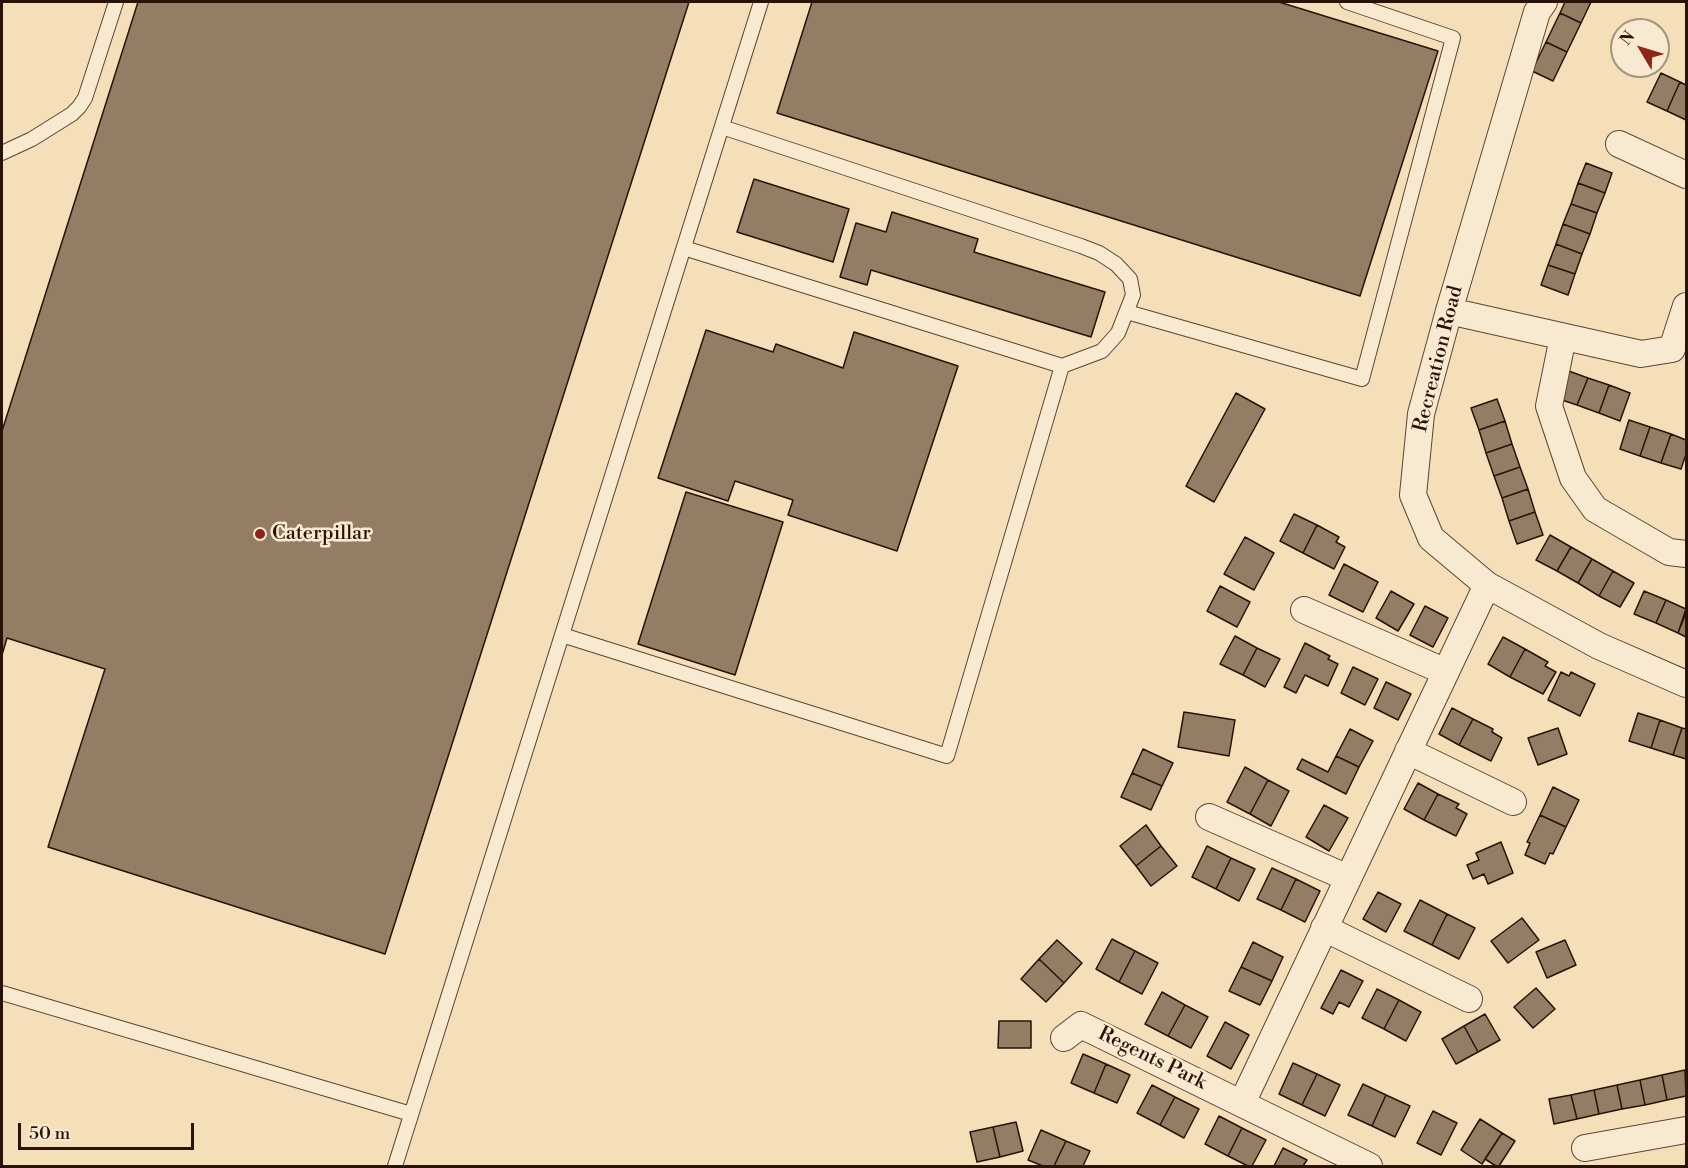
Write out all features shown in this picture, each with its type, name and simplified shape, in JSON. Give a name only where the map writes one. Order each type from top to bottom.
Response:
[{"type":"street","name":"Recreation Road","points":[[1544,2],[1538,12],[1449,311],[1421,414],[1413,495],[1431,538],[1487,585],[1599,646],[1686,684]]},
{"type":"street","points":[[1619,144],[1686,175]]},
{"type":"street","points":[[1449,311],[1641,354],[1672,349],[1686,306]]},
{"type":"street","points":[[1563,337],[1550,406],[1573,478],[1595,509],[1669,552],[1686,554]]},
{"type":"street","points":[[1242,1102],[1487,585]]},
{"type":"street","points":[[1304,610],[1446,672]]},
{"type":"street","points":[[1408,751],[1513,802]]},
{"type":"street","points":[[1209,817],[1348,878]]},
{"type":"street","points":[[1324,928],[1469,999]]},
{"type":"street","name":"Regents Park","points":[[1064,1038],[1081,1024],[1370,1167]]},
{"type":"street","points":[[1585,1148],[1686,1130]]},
{"type":"lane","points":[[2,153],[32,139],[80,107],[85,98],[116,2]]},
{"type":"lane","points":[[395,1167],[761,2]]},
{"type":"lane","points":[[1127,312],[1362,379],[1453,38],[1347,2]]},
{"type":"lane","points":[[684,248],[1062,366],[1102,351],[1118,333],[1133,295],[1130,279],[1116,264],[1099,253],[722,127]]},
{"type":"lane","points":[[562,635],[947,756],[1062,366]]},
{"type":"lane","points":[[2,993],[411,1114]]},
{"type":"building","name":"Caterpillar","points":[[138,2],[689,2],[385,954],[48,847],[105,669],[7,638],[2,655],[2,431]]},
{"type":"building","points":[[812,2],[1279,2],[1438,51],[1360,296],[777,113]]},
{"type":"building","points":[[1565,2],[1591,2],[1581,23],[1560,13]]},
{"type":"building","points":[[1560,13],[1581,23],[1567,52],[1546,42]]},
{"type":"building","points":[[1546,42],[1567,52],[1553,81],[1532,71]]},
{"type":"building","points":[[1670,77],[1680,82],[1667,111],[1647,102],[1659,78]]},
{"type":"building","points":[[1680,82],[1686,85],[1686,120],[1667,111]]},
{"type":"building","points":[[1586,163],[1612,173],[1605,193],[1578,183]]},
{"type":"building","points":[[754,179],[849,209],[833,262],[737,232]]},
{"type":"building","points":[[1578,183],[1605,193],[1597,213],[1571,204]]},
{"type":"building","points":[[1571,204],[1597,213],[1590,234],[1563,224]]},
{"type":"building","points":[[892,212],[978,239],[974,252],[1105,292],[1091,337],[871,270],[867,285],[840,277],[856,223],[886,232]]},
{"type":"building","points":[[1563,224],[1590,234],[1582,254],[1556,244]]},
{"type":"building","points":[[1556,244],[1582,254],[1575,274],[1548,265]]},
{"type":"building","points":[[1548,265],[1575,274],[1568,295],[1541,285]]},
{"type":"building","points":[[706,330],[773,352],[776,344],[843,368],[854,332],[958,366],[897,551],[788,515],[793,500],[735,481],[728,501],[658,478]]},
{"type":"building","points":[[1566,370],[1588,378],[1577,405],[1556,398]]},
{"type":"building","points":[[1588,378],[1609,385],[1599,413],[1577,405]]},
{"type":"building","points":[[1609,385],[1630,393],[1620,421],[1599,413]]},
{"type":"building","points":[[1236,393],[1265,409],[1214,502],[1186,486]]},
{"type":"building","points":[[1497,399],[1505,421],[1479,430],[1471,408]]},
{"type":"building","points":[[1629,420],[1650,427],[1640,456],[1620,449]]},
{"type":"building","points":[[1505,421],[1512,444],[1486,453],[1479,430]]},
{"type":"building","points":[[1650,427],[1671,434],[1661,463],[1640,456]]},
{"type":"building","points":[[1671,434],[1686,440],[1686,454],[1681,469],[1661,463]]},
{"type":"building","points":[[1512,444],[1520,467],[1494,476],[1486,453]]},
{"type":"building","points":[[1520,467],[1528,489],[1502,498],[1494,476]]},
{"type":"building","points":[[1528,489],[1535,512],[1509,521],[1502,498]]},
{"type":"building","points":[[686,492],[783,522],[735,675],[638,644]]},
{"type":"building","points":[[1535,512],[1543,535],[1517,544],[1509,521]]},
{"type":"building","points":[[1294,514],[1317,525],[1303,553],[1280,541]]},
{"type":"building","points":[[1317,525],[1339,537],[1336,542],[1345,547],[1334,569],[1303,553]]},
{"type":"building","points":[[1550,535],[1571,547],[1557,571],[1536,560]]},
{"type":"building","points":[[1245,537],[1274,553],[1254,590],[1224,574]]},
{"type":"building","points":[[1571,547],[1592,559],[1578,583],[1557,571]]},
{"type":"building","points":[[1592,559],[1613,571],[1599,596],[1578,583]]},
{"type":"building","points":[[1344,564],[1378,582],[1363,612],[1329,595]]},
{"type":"building","points":[[1613,571],[1634,583],[1620,607],[1599,596]]},
{"type":"building","points":[[1220,586],[1250,602],[1237,627],[1207,611]]},
{"type":"building","points":[[1391,591],[1414,604],[1398,631],[1376,618]]},
{"type":"building","points":[[1644,591],[1666,600],[1656,623],[1634,614]]},
{"type":"building","points":[[1666,600],[1686,609],[1678,633],[1656,623]]},
{"type":"building","points":[[1425,606],[1448,618],[1433,647],[1410,635]]},
{"type":"building","points":[[1686,613],[1686,637],[1678,633]]},
{"type":"building","points":[[1235,636],[1257,648],[1243,675],[1220,664]]},
{"type":"building","points":[[1503,637],[1525,649],[1510,677],[1488,664]]},
{"type":"building","points":[[1305,643],[1330,656],[1328,659],[1338,664],[1328,686],[1305,675],[1296,693],[1284,687]]},
{"type":"building","points":[[1257,648],[1280,659],[1265,687],[1243,675]]},
{"type":"building","points":[[1525,649],[1548,662],[1545,666],[1556,672],[1543,694],[1510,677]]},
{"type":"building","points":[[1353,667],[1378,679],[1365,705],[1341,693]]},
{"type":"building","points":[[1561,672],[1569,676],[1571,672],[1595,684],[1580,716],[1548,700]]},
{"type":"building","points":[[1386,682],[1411,694],[1398,720],[1374,708]]},
{"type":"building","points":[[1452,708],[1473,719],[1459,745],[1439,734]]},
{"type":"building","points":[[1184,712],[1235,720],[1229,756],[1178,747]]},
{"type":"building","points":[[1638,713],[1660,720],[1651,748],[1629,741]]},
{"type":"building","points":[[1473,719],[1493,729],[1492,732],[1502,738],[1491,761],[1459,745]]},
{"type":"building","points":[[1660,720],[1682,728],[1673,755],[1651,748]]},
{"type":"building","points":[[1558,728],[1567,754],[1538,765],[1528,738]]},
{"type":"building","points":[[1682,728],[1686,729],[1686,759],[1673,755]]},
{"type":"building","points":[[1350,729],[1373,741],[1359,767],[1336,756]]},
{"type":"building","points":[[1143,749],[1173,763],[1162,786],[1132,773]]},
{"type":"building","points":[[1336,756],[1359,767],[1346,794],[1297,769],[1302,759],[1328,772]]},
{"type":"building","points":[[1245,767],[1268,780],[1250,814],[1227,802]]},
{"type":"building","points":[[1132,773],[1162,786],[1151,810],[1121,797]]},
{"type":"building","points":[[1268,780],[1289,791],[1271,826],[1250,814]]},
{"type":"building","points":[[1418,783],[1438,794],[1424,820],[1404,809]]},
{"type":"building","points":[[1553,787],[1579,800],[1566,827],[1540,815]]},
{"type":"building","points":[[1438,794],[1459,804],[1456,808],[1467,814],[1456,836],[1424,820]]},
{"type":"building","points":[[1324,805],[1348,818],[1329,851],[1306,837]]},
{"type":"building","points":[[1540,815],[1566,827],[1553,854],[1550,853],[1545,864],[1525,855],[1530,843],[1527,842]]},
{"type":"building","points":[[1146,825],[1161,846],[1136,866],[1120,846]]},
{"type":"building","points":[[1501,842],[1513,873],[1488,884],[1484,874],[1473,879],[1467,865],[1479,860],[1476,853]]},
{"type":"building","points":[[1161,846],[1177,866],[1151,886],[1136,866]]},
{"type":"building","points":[[1207,846],[1231,858],[1216,889],[1192,877]]},
{"type":"building","points":[[1231,858],[1255,869],[1239,901],[1216,889]]},
{"type":"building","points":[[1272,868],[1296,879],[1281,910],[1257,899]]},
{"type":"building","points":[[1296,879],[1320,891],[1305,922],[1281,910]]},
{"type":"building","points":[[1378,892],[1401,904],[1386,932],[1363,919]]},
{"type":"building","points":[[1420,900],[1447,914],[1432,945],[1404,931]]},
{"type":"building","points":[[1447,914],[1475,928],[1459,959],[1432,945]]},
{"type":"building","points":[[1522,918],[1539,940],[1508,963],[1491,941]]},
{"type":"building","points":[[1112,939],[1135,951],[1119,982],[1096,969]]},
{"type":"building","points":[[1057,940],[1082,963],[1064,983],[1039,959]]},
{"type":"building","points":[[1565,940],[1576,965],[1547,978],[1536,952]]},
{"type":"building","points":[[1253,942],[1283,957],[1272,981],[1241,967]]},
{"type":"building","points":[[1135,951],[1158,963],[1142,994],[1119,982]]},
{"type":"building","points":[[1039,959],[1064,983],[1046,1002],[1021,979]]},
{"type":"building","points":[[1241,967],[1272,981],[1260,1005],[1229,991]]},
{"type":"building","points":[[1341,970],[1363,981],[1349,1007],[1339,1002],[1333,1014],[1321,1008]]},
{"type":"building","points":[[1536,988],[1555,1009],[1533,1028],[1514,1007]]},
{"type":"building","points":[[1377,989],[1399,1000],[1384,1029],[1362,1018]]},
{"type":"building","points":[[1162,992],[1185,1005],[1168,1036],[1145,1024]]},
{"type":"building","points":[[1399,1000],[1421,1012],[1406,1041],[1384,1029]]},
{"type":"building","points":[[1185,1005],[1208,1017],[1191,1048],[1168,1036]]},
{"type":"building","points":[[1485,1014],[1500,1040],[1478,1052],[1464,1026]]},
{"type":"building","points":[[999,1021],[1031,1021],[1031,1048],[998,1048]]},
{"type":"building","points":[[1225,1022],[1249,1035],[1231,1069],[1207,1056]]},
{"type":"building","points":[[1464,1026],[1478,1052],[1456,1064],[1442,1039]]},
{"type":"building","points":[[1083,1054],[1106,1064],[1094,1093],[1071,1083]]},
{"type":"building","points":[[1293,1063],[1317,1074],[1302,1105],[1279,1094]]},
{"type":"building","points":[[1106,1064],[1130,1075],[1117,1103],[1094,1093]]},
{"type":"building","points":[[1685,1070],[1686,1096],[1667,1100],[1662,1075]]},
{"type":"building","points":[[1317,1074],[1340,1085],[1325,1116],[1302,1105]]},
{"type":"building","points":[[1662,1075],[1667,1100],[1645,1105],[1640,1080]]},
{"type":"building","points":[[1640,1080],[1645,1105],[1622,1109],[1617,1085]]},
{"type":"building","points":[[1363,1084],[1386,1095],[1372,1126],[1348,1115]]},
{"type":"building","points":[[1152,1085],[1175,1097],[1160,1125],[1137,1113]]},
{"type":"building","points":[[1617,1085],[1622,1109],[1599,1114],[1594,1090]]},
{"type":"building","points":[[1594,1090],[1599,1114],[1577,1119],[1571,1095]]},
{"type":"building","points":[[1386,1095],[1410,1106],[1395,1137],[1372,1126]]},
{"type":"building","points":[[1571,1095],[1577,1119],[1554,1124],[1549,1099]]},
{"type":"building","points":[[1175,1097],[1199,1109],[1184,1138],[1160,1125]]},
{"type":"building","points":[[1433,1111],[1457,1123],[1441,1155],[1417,1143]]},
{"type":"building","points":[[1219,1116],[1242,1128],[1228,1156],[1205,1144]]},
{"type":"building","points":[[1480,1119],[1502,1133],[1482,1164],[1461,1150]]},
{"type":"building","points":[[1016,1122],[1023,1151],[1000,1157],[993,1127]]},
{"type":"building","points":[[993,1127],[1000,1157],[977,1162],[970,1132]]},
{"type":"building","points":[[1242,1128],[1266,1140],[1252,1166],[1228,1156]]},
{"type":"building","points":[[1041,1130],[1066,1141],[1054,1166],[1043,1166],[1028,1160]]},
{"type":"building","points":[[1502,1133],[1515,1141],[1499,1166],[1496,1166],[1485,1159]]},
{"type":"building","points":[[1066,1141],[1090,1151],[1083,1166],[1054,1166]]},
{"type":"building","points":[[1283,1148],[1307,1160],[1303,1166],[1274,1166]]},
{"type":"place","name":"Caterpillar","points":[[260,534]]}]
